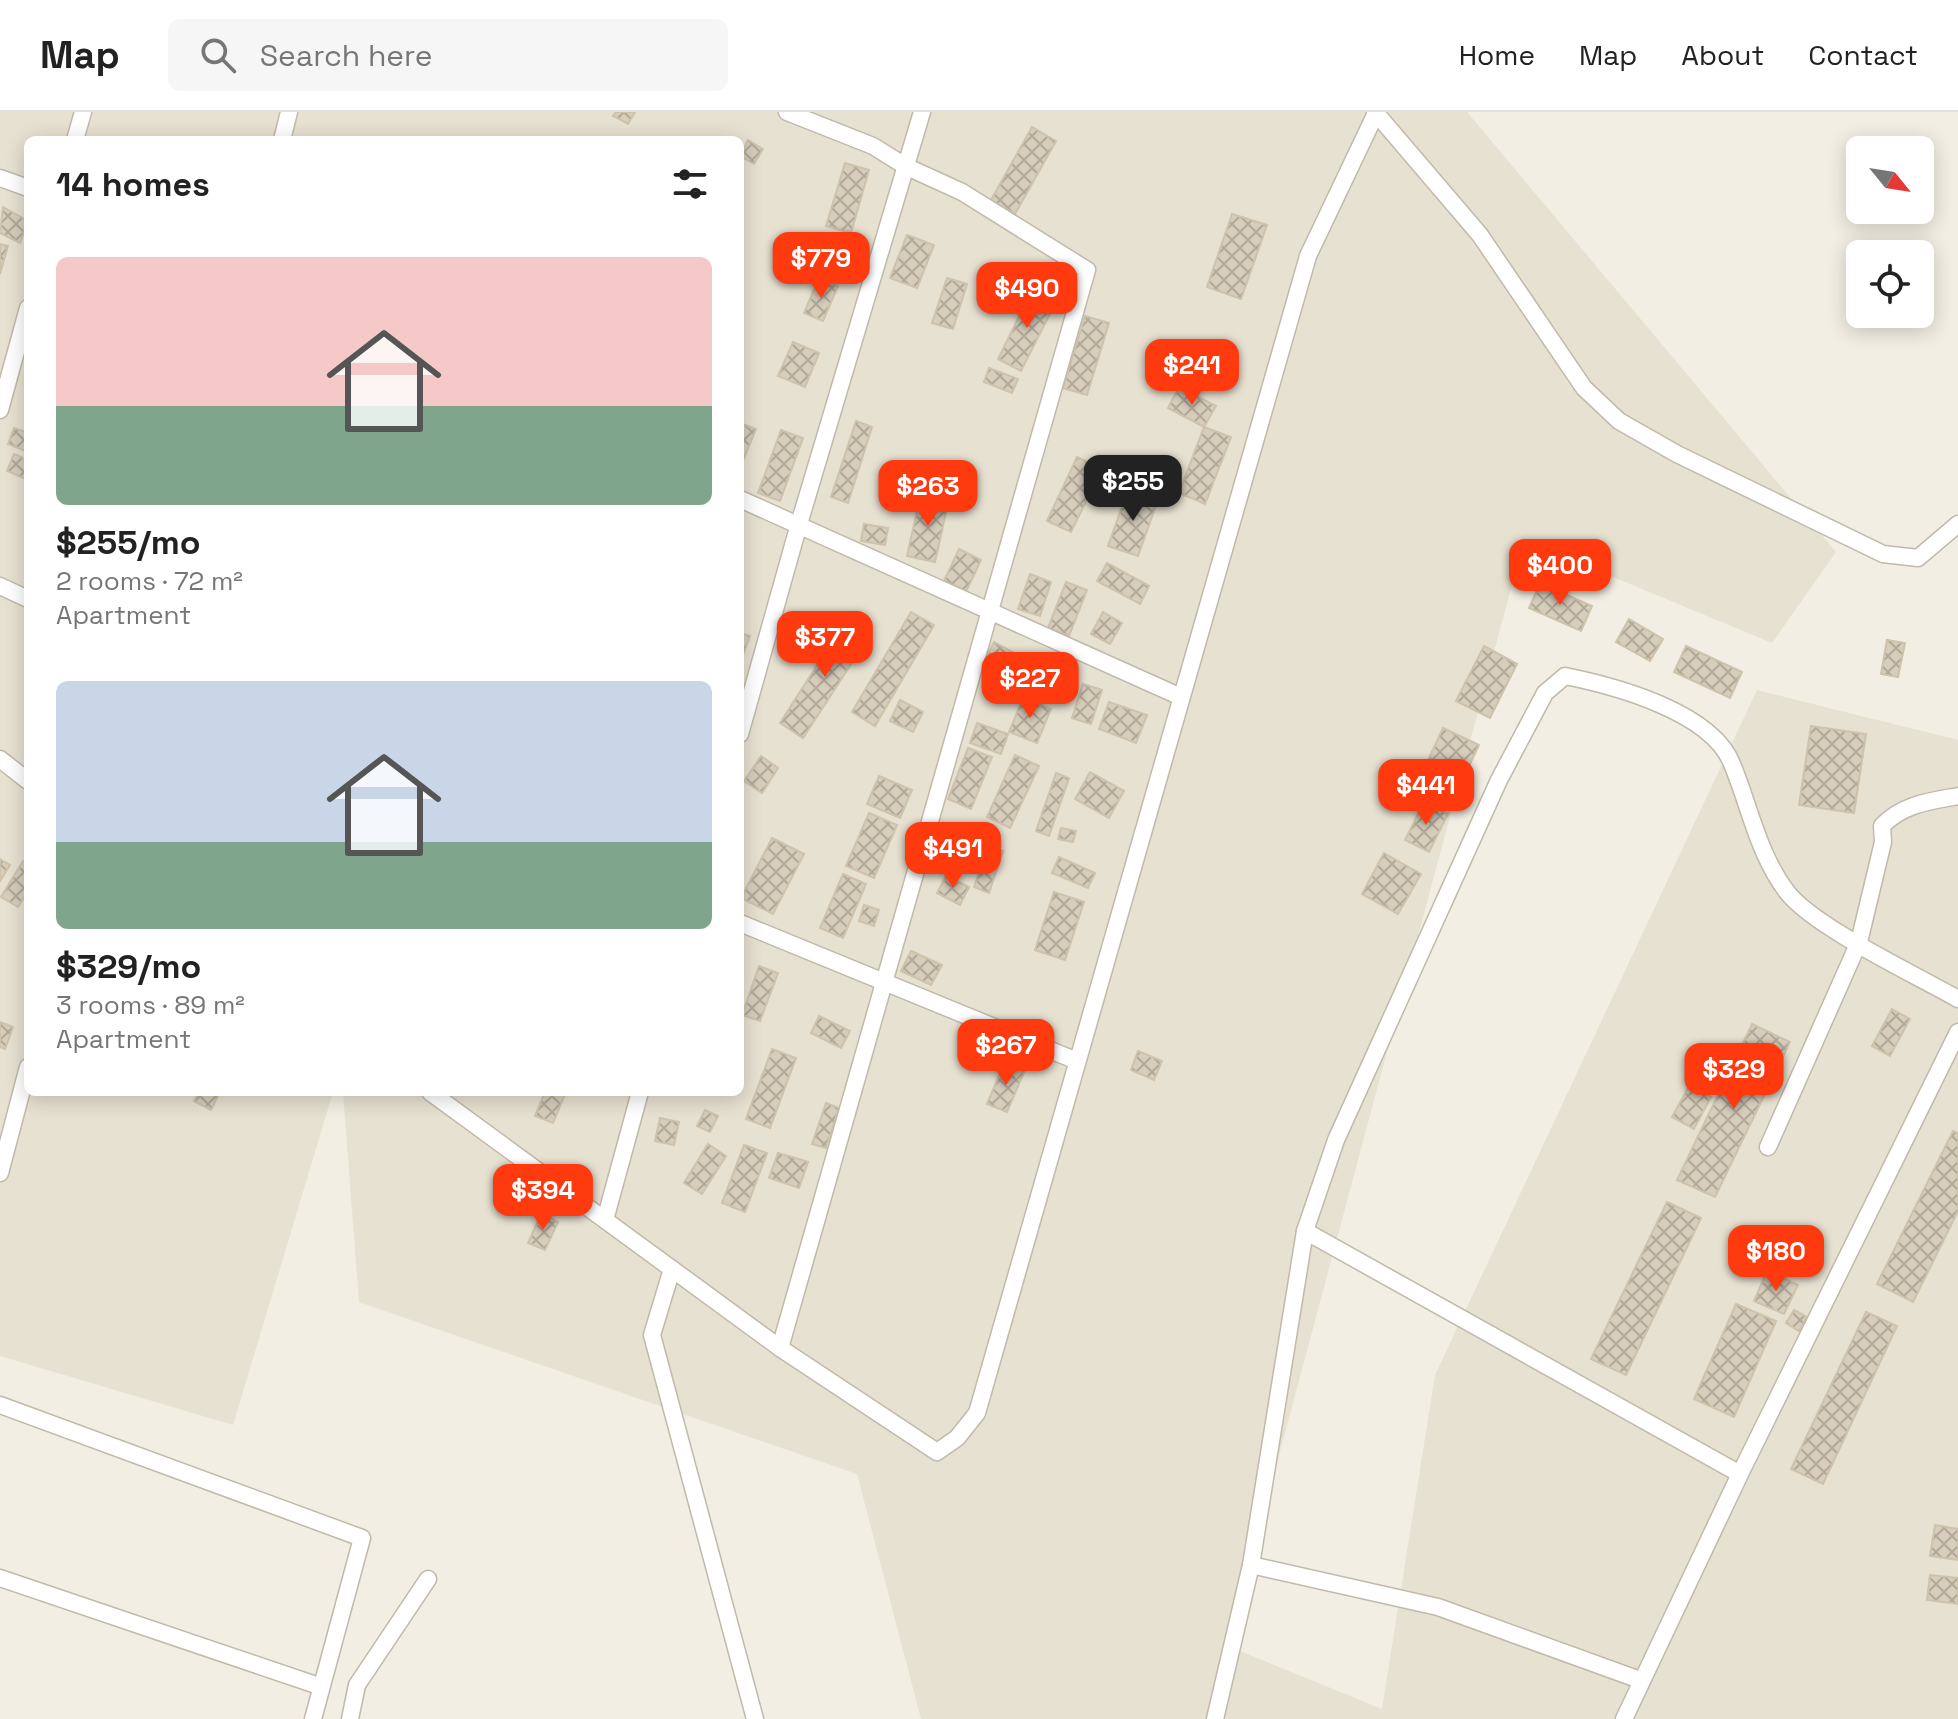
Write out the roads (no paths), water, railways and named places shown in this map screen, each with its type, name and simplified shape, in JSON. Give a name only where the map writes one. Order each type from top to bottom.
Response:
[{"type":"street","points":[[76,136],[83,112]]},
{"type":"street","points":[[283,136],[289,112]]},
{"type":"street","points":[[780,1348],[1087,270],[962,192],[905,166],[873,146],[787,112]]},
{"type":"street","points":[[744,720],[922,112]]},
{"type":"street","points":[[435,1096],[780,1348],[937,1452],[957,1438],[977,1413],[1308,256],[1376,112],[1480,235],[1584,388],[1619,421],[1677,454],[1883,554],[1918,558],[1958,524]]},
{"type":"street","points":[[0,178],[24,187]]},
{"type":"street","points":[[0,410],[24,323]]},
{"type":"street","points":[[744,501],[1181,697]]},
{"type":"street","points":[[0,586],[24,597]]},
{"type":"street","points":[[1215,1719],[1251,1565],[1305,1231],[1336,1140],[1499,780],[1545,693],[1565,676],[1597,682],[1657,703],[1713,734],[1732,761],[1749,819],[1787,892],[1809,914],[1958,999]]},
{"type":"street","points":[[0,759],[24,778]]},
{"type":"street","points":[[1768,1147],[1859,942],[1883,842],[1882,826],[1891,815],[1915,804],[1958,796]]},
{"type":"street","points":[[744,925],[1077,1061]]},
{"type":"street","points":[[1624,1719],[1740,1474],[1958,1032]]},
{"type":"street","points":[[0,1173],[24,1082]]},
{"type":"street","points":[[605,1220],[639,1096]]},
{"type":"street","points":[[1305,1231],[1740,1474]]},
{"type":"street","points":[[672,1269],[652,1335],[755,1719]]},
{"type":"street","points":[[0,1405],[362,1538],[319,1686],[313,1719]]},
{"type":"street","points":[[1251,1565],[1438,1607],[1640,1680]]},
{"type":"street","points":[[0,1578],[319,1686]]},
{"type":"street","points":[[350,1719],[357,1685],[428,1579]]}]
